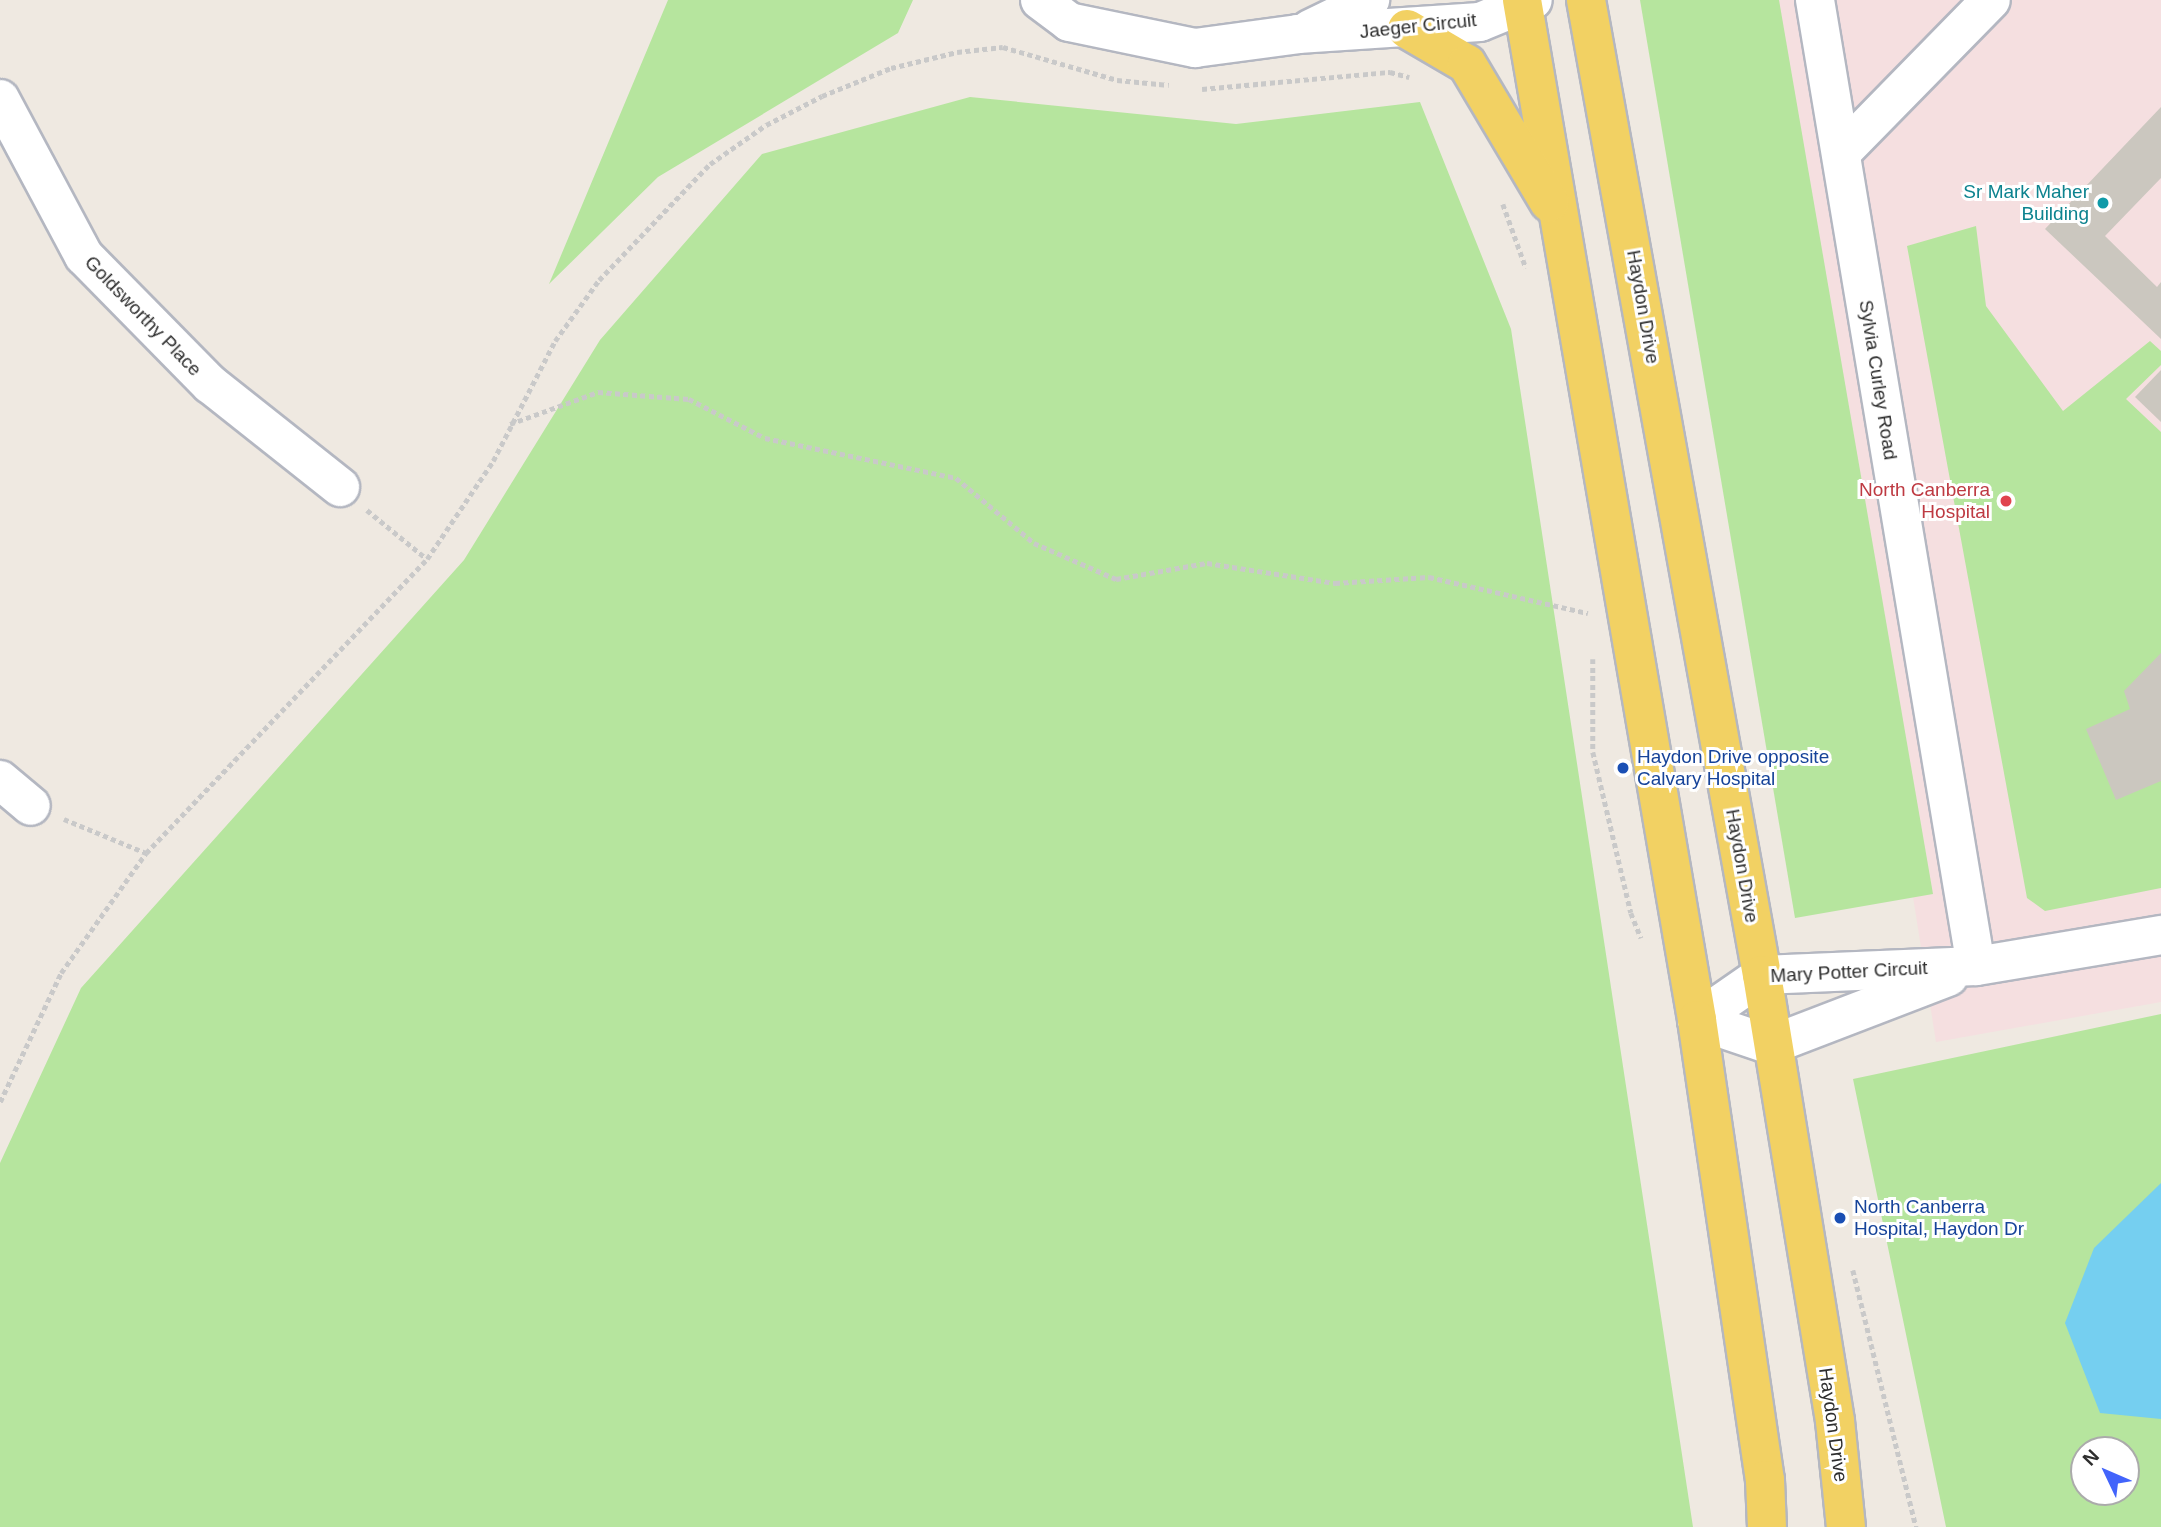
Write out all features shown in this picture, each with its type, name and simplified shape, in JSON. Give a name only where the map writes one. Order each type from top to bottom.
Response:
[{"type":"main road","name":"Haydon Drive","points":[[1586,0],[1762,975],[1771,1045],[1835,1421],[1846,1527]]},
{"type":"main road","points":[[1526,2],[1559,219],[1697,1020],[1765,1480],[1767,1527]]},
{"type":"main road","points":[[1407,29],[1467,64],[1559,219]]},
{"type":"main road","points":[[1835,1421],[1870,1527]]},
{"type":"street","name":"Jaeger Circuit","points":[[1040,0],[1069,22],[1195,48],[1298,34],[1407,29],[1480,22],[1526,2]]},
{"type":"street","name":"Jaeger Circuit","points":[[1298,34],[1370,0]]},
{"type":"street","points":[[1841,153],[1991,0]]},
{"type":"street","name":"Sylvia Curley Road","points":[[1816,1],[1976,966]]},
{"type":"street","name":"Goldsworthy Place","points":[[0,100],[84,256],[210,384],[340,487]]},
{"type":"street","points":[[0,780],[31,806]]},
{"type":"street","name":"Mary Potter Circuit","points":[[1697,1020],[1762,975],[1976,966],[2161,935]]},
{"type":"street","name":"Mary Potter Circuit","points":[[1771,1045],[1976,966]]},
{"type":"street","points":[[1697,1020],[1771,1045]]},
{"type":"path","points":[[0,1102],[61,973],[146,853],[427,559],[493,461],[509,424],[555,341],[599,280],[710,164],[766,125],[822,96],[923,59],[1003,47],[1117,80],[1183,87]]},
{"type":"path","points":[[1196,88],[1390,72],[1414,79]]},
{"type":"path","points":[[509,424],[598,391],[689,399],[765,438],[956,478],[1034,544],[1116,579],[1207,563],[1335,583],[1429,577],[1601,616]]},
{"type":"path","points":[[340,487],[427,559]]},
{"type":"path","points":[[1595,652],[1592,752],[1631,913],[1644,946]]},
{"type":"path","points":[[31,806],[146,853]]},
{"type":"path","points":[[1850,1259],[1916,1527]]},
{"type":"shaded area","name":"North Canberra Hospital","points":[[1771,0],[2161,0],[2161,1002],[1936,1042]]},
{"type":"green space","points":[[668,0],[913,0],[898,33],[658,177],[549,284]]},
{"type":"green space","points":[[1640,0],[1779,0],[1933,894],[1795,918]]},
{"type":"green space","points":[[970,97],[1236,124],[1420,102],[1511,329],[1693,1527],[0,1527],[0,1163],[81,988],[464,560],[600,340],[762,154]]},
{"type":"green space","points":[[1976,226],[1986,306],[2063,411],[2150,341],[2161,351],[2161,365],[2126,399],[2161,432],[2161,888],[2045,911],[2027,898],[1907,246]]},
{"type":"green space","points":[[2161,1014],[2161,1527],[1946,1527],[1853,1079]]},
{"type":"water","points":[[2161,1183],[2161,1419],[2100,1413],[2065,1323],[2094,1248]]},
{"type":"building","name":"Sr Mark Maher Building","points":[[2161,107],[2161,178],[2105,236],[2157,287],[2161,282],[2161,339],[2045,229]]},
{"type":"building","points":[[2161,370],[2161,422],[2135,397]]},
{"type":"building","points":[[2161,653],[2161,781],[2116,800],[2086,729],[2130,709],[2124,691]]},
{"type":"place","name":"Sr Mark Maher Building","points":[[2103,203]]},
{"type":"place","name":"North Canberra Hospital","points":[[2006,501]]},
{"type":"place","name":"Haydon Drive opposite Calvary Hospital","points":[[1623,768]]},
{"type":"place","name":"North Canberra Hospital, Haydon Dr","points":[[1840,1218]]}]
